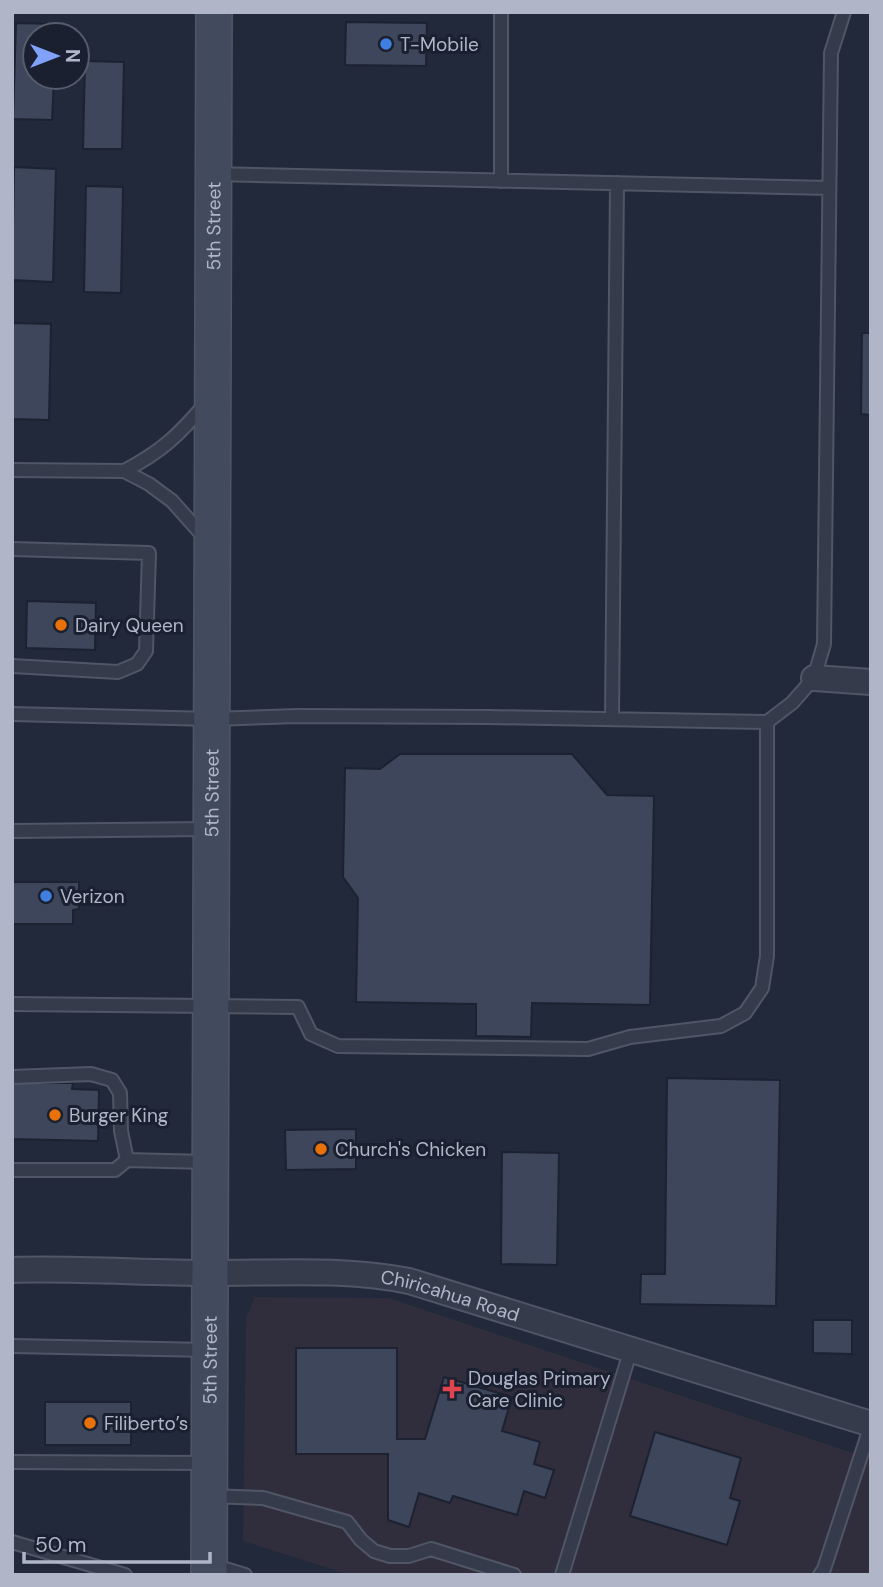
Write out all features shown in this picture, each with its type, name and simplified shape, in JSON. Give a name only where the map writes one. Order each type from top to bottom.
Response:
[{"type":"street","name":"5th Street","points":[[209,1569],[215,12]]},
{"type":"street","points":[[814,678],[871,682]]},
{"type":"street","name":"Chiricahua Road","points":[[12,1270],[375,1274],[409,1281],[871,1424]]},
{"type":"lane","points":[[501,12],[501,181]]},
{"type":"lane","points":[[12,713],[212,719],[297,716],[766,722],[792,703],[814,678],[824,644],[831,53],[844,12]]},
{"type":"lane","points":[[214,174],[829,188]]},
{"type":"lane","points":[[612,718],[617,183]]},
{"type":"lane","points":[[124,471],[172,442],[213,396]]},
{"type":"lane","points":[[12,470],[124,471],[172,500],[213,548]]},
{"type":"lane","points":[[12,549],[149,553],[146,651],[136,664],[118,672],[12,666]]},
{"type":"lane","points":[[12,1004],[298,1007],[311,1034],[338,1046],[588,1049],[630,1037],[721,1026],[745,1013],[762,988],[767,956],[766,722]]},
{"type":"lane","points":[[12,831],[212,829]]},
{"type":"lane","points":[[12,1077],[91,1074],[112,1080],[120,1093],[121,1131],[128,1160]]},
{"type":"lane","points":[[12,1170],[115,1170],[128,1160],[211,1162]]},
{"type":"lane","points":[[12,1346],[210,1350]]},
{"type":"lane","points":[[562,1575],[631,1349]]},
{"type":"lane","points":[[820,1575],[871,1424]]},
{"type":"lane","points":[[12,1462],[209,1479],[347,1522],[374,1551],[390,1556],[409,1556],[431,1549],[514,1575]]},
{"type":"lane","points":[[12,1542],[125,1575]]},
{"type":"lane","points":[[209,1569],[245,1575]]},
{"type":"shaded area","name":"Douglas Primary Care Clinic","points":[[255,1297],[389,1298],[871,1459],[871,1575],[350,1575],[243,1541],[246,1318]]},
{"type":"building","name":"T-Mobile","points":[[346,22],[427,23],[426,66],[345,65]]},
{"type":"building","points":[[16,23],[21,23],[21,91],[53,91],[52,120],[13,119]]},
{"type":"building","points":[[91,61],[124,62],[122,149],[83,149],[84,91],[91,91]]},
{"type":"building","points":[[14,167],[56,169],[53,282],[12,280]]},
{"type":"building","points":[[86,186],[123,187],[121,293],[84,292]]},
{"type":"building","points":[[12,323],[51,324],[49,420],[12,419]]},
{"type":"building","points":[[862,333],[871,333],[871,415],[861,414]]},
{"type":"building","name":"Dairy Queen","points":[[27,601],[96,603],[95,650],[26,648]]},
{"type":"building","points":[[400,754],[572,754],[607,795],[654,796],[650,1005],[532,1003],[531,1037],[476,1036],[476,1004],[356,1002],[358,898],[343,877],[345,768],[380,769]]},
{"type":"building","name":"Verizon","points":[[12,882],[79,882],[79,909],[73,910],[73,924],[12,924]]},
{"type":"building","points":[[667,1078],[780,1080],[776,1306],[640,1304],[641,1274],[665,1274]]},
{"type":"building","name":"Burger King","points":[[12,1083],[73,1083],[72,1089],[99,1090],[98,1141],[12,1139]]},
{"type":"building","name":"Church's Chicken","points":[[356,1129],[356,1169],[286,1170],[285,1130]]},
{"type":"building","points":[[502,1152],[559,1153],[557,1265],[501,1264]]},
{"type":"building","points":[[813,1320],[852,1320],[852,1354],[813,1353]]},
{"type":"building","points":[[296,1348],[397,1348],[397,1439],[425,1439],[444,1377],[512,1397],[502,1431],[540,1442],[534,1464],[554,1470],[545,1498],[524,1491],[517,1515],[453,1496],[450,1503],[419,1493],[409,1527],[388,1520],[388,1454],[296,1454]]},
{"type":"building","points":[[45,1402],[131,1402],[131,1445],[45,1445]]},
{"type":"building","points":[[655,1432],[741,1458],[730,1498],[740,1501],[727,1545],[630,1516]]},
{"type":"place","name":"T-Mobile","points":[[386,44]]},
{"type":"place","name":"Dairy Queen","points":[[61,625]]},
{"type":"place","name":"Verizon","points":[[46,896]]},
{"type":"place","name":"Burger King","points":[[55,1115]]},
{"type":"place","name":"Church's Chicken","points":[[321,1149]]},
{"type":"place","name":"Douglas Primary Care Clinic","points":[[452,1389]]},
{"type":"place","name":"Filiberto’s","points":[[90,1423]]}]
